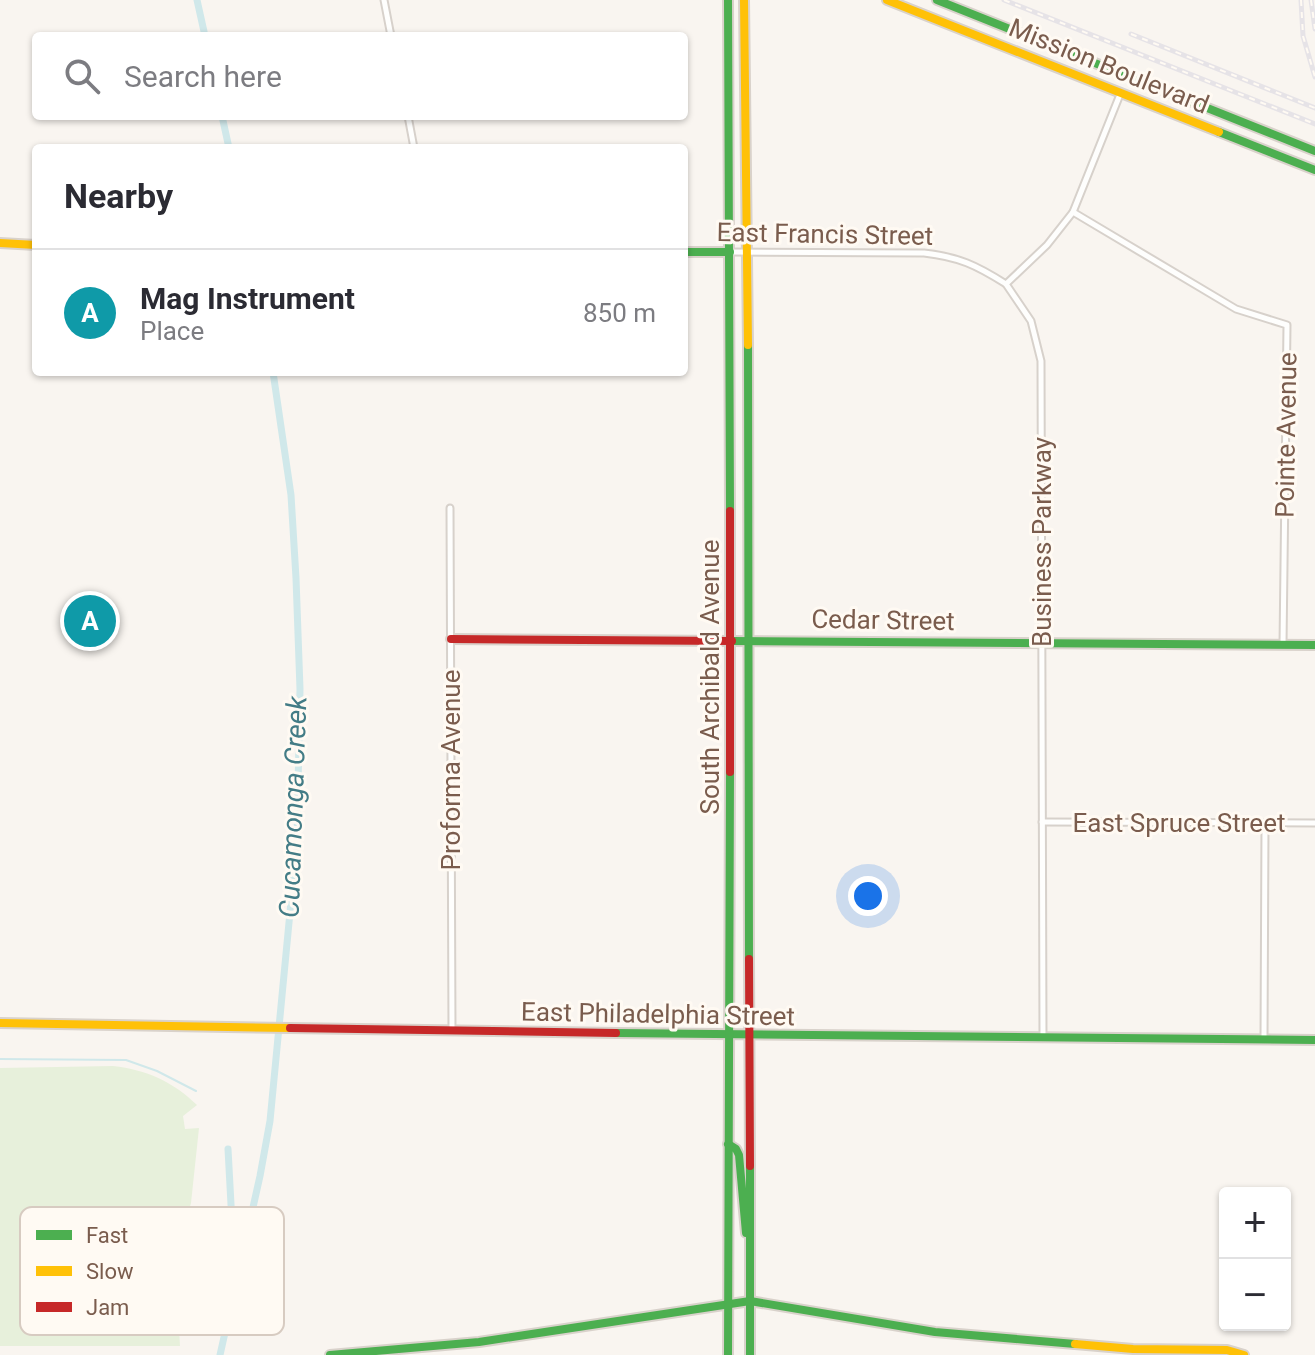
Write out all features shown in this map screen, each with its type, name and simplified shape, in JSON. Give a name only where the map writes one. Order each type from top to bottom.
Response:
[{"type":"main road","name":"South Archibald Avenue","points":[[728,0],[731,639],[728,1355]]},
{"type":"main road","name":"South Archibald Avenue","points":[[744,0],[748,252],[750,1355]]},
{"type":"main road","name":"Mission Boulevard","points":[[887,0],[1315,170]]},
{"type":"main road","name":"Mission Boulevard","points":[[937,0],[1315,151]]},
{"type":"main road","points":[[0,243],[32,245]]},
{"type":"main road","name":"East Francis Street","points":[[688,252],[730,252]]},
{"type":"main road","name":"Cedar Street","points":[[451,639],[1315,645]]},
{"type":"main road","name":"East Philadelphia Street","points":[[0,1023],[728,1035],[1315,1040]]},
{"type":"main road","points":[[728,1144],[739,1155],[749,1249]]},
{"type":"main road","points":[[330,1355],[479,1342],[750,1301],[935,1332],[1133,1349],[1227,1350],[1244,1355]]},
{"type":"street","points":[[384,0],[390,32]]},
{"type":"street","points":[[1006,284],[1047,245],[1073,212],[1121,92]]},
{"type":"street","points":[[409,120],[413,144]]},
{"type":"street","name":"Pointe Avenue","points":[[1073,212],[1236,309],[1287,325],[1283,645]]},
{"type":"street","name":"East Francis Street","points":[[730,252],[924,253],[953,256],[975,264],[1006,284]]},
{"type":"street","name":"Business Parkway","points":[[1006,284],[1031,321],[1041,361],[1043,1038]]},
{"type":"street","name":"Proforma Avenue","points":[[450,508],[452,1031]]},
{"type":"street","name":"East Spruce Street","points":[[1042,822],[1315,823]]},
{"type":"street","points":[[1264,1039],[1265,823]]},
{"type":"green space","points":[[113,1066],[137,1070],[178,1089],[197,1105],[183,1116],[185,1129],[199,1128],[190,1207],[20,1207],[20,1335],[179,1335],[180,1346],[0,1346],[0,1068]]},
{"type":"waterway","name":"Cucamonga Creek","points":[[197,0],[204,32]]},
{"type":"waterway","name":"Cucamonga Creek","points":[[223,120],[228,144]]},
{"type":"waterway","name":"Cucamonga Creek","points":[[253,1207],[270,1121],[297,839],[300,689],[296,578],[291,495],[274,376]]},
{"type":"waterway","points":[[0,1059],[126,1060],[157,1071],[196,1091]]},
{"type":"waterway","name":"Cucamonga Creek","points":[[228,1149],[231,1207]]},
{"type":"waterway","name":"Cucamonga Creek","points":[[220,1355],[224,1335]]},
{"type":"railway","points":[[1004,0],[1315,124]]},
{"type":"railway","points":[[1301,0],[1303,36],[1315,77]]},
{"type":"railway","points":[[1311,0],[1315,29]]},
{"type":"railway","points":[[1131,34],[1315,108]]},
{"type":"traffic: fast","points":[[728,0],[730,511]]},
{"type":"traffic: fast","points":[[937,0],[1315,151]]},
{"type":"traffic: fast","points":[[1219,132],[1315,170]]},
{"type":"traffic: fast","points":[[688,252],[730,252]]},
{"type":"traffic: fast","points":[[748,345],[749,959]]},
{"type":"traffic: fast","points":[[732,641],[1315,645]]},
{"type":"traffic: fast","points":[[728,1355],[730,772]]},
{"type":"traffic: fast","points":[[616,1033],[1315,1040]]},
{"type":"traffic: fast","points":[[728,1144],[739,1155],[746,1233]]},
{"type":"traffic: fast","points":[[750,1166],[750,1355]]},
{"type":"traffic: fast","points":[[330,1355],[479,1342],[750,1301],[935,1332],[1075,1344]]},
{"type":"traffic: slow","points":[[744,0],[748,345]]},
{"type":"traffic: slow","points":[[887,0],[1219,132]]},
{"type":"traffic: slow","points":[[0,243],[32,245]]},
{"type":"traffic: slow","points":[[0,1023],[290,1028]]},
{"type":"traffic: slow","points":[[1075,1344],[1133,1349],[1227,1350],[1244,1355]]},
{"type":"traffic: jam","points":[[730,511],[730,772]]},
{"type":"traffic: jam","points":[[451,639],[732,641]]},
{"type":"traffic: jam","points":[[749,959],[750,1166]]},
{"type":"traffic: jam","points":[[290,1028],[616,1033]]},
{"type":"place","name":"Mag Instrument","points":[[90,621]]}]
